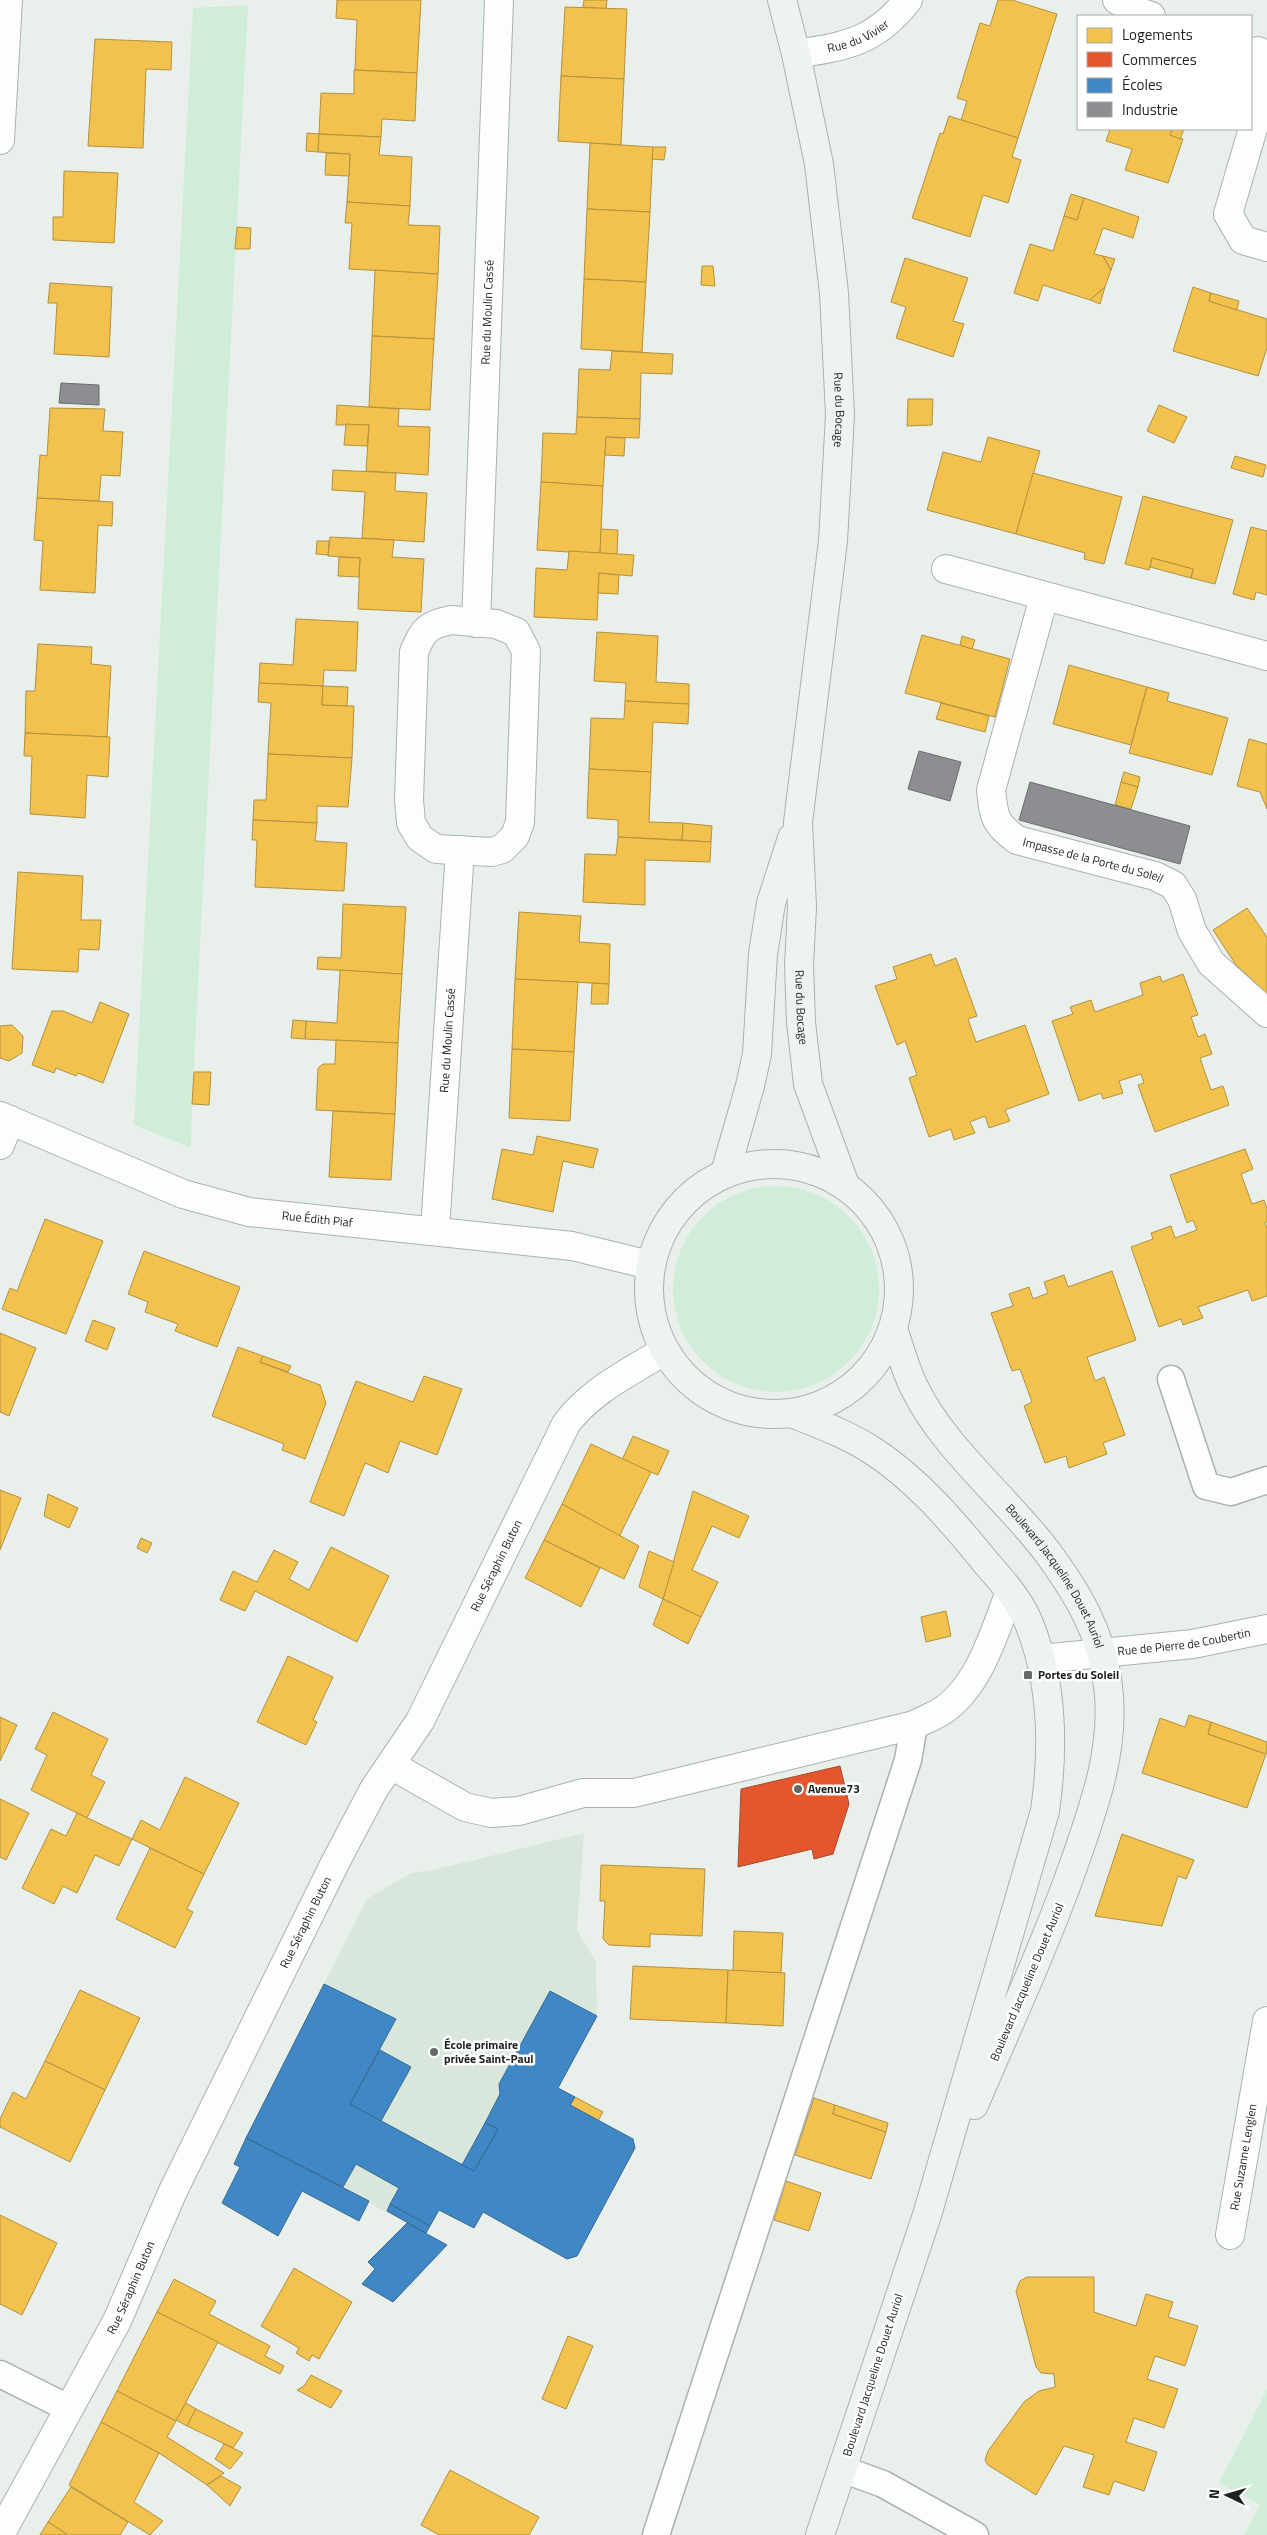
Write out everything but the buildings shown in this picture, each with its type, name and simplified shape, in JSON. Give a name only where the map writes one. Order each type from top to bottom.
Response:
[{"type":"main road","name":"Rue du Bocage","points":[[782,0],[796,54],[819,164],[834,293],[840,415],[833,541],[798,822],[802,907],[799,965],[801,1022],[808,1084],[845,1185]]},
{"type":"main road","name":"Rue du Bocage","points":[[725,1173],[750,1086],[757,1054],[763,954],[771,903],[798,822]]},
{"type":"main road","points":[[786,1163],[817,1170],[845,1185],[865,1202],[881,1224],[892,1248],[899,1275],[899,1302],[893,1330],[878,1360],[855,1385],[826,1404],[794,1414],[755,1414],[719,1403],[687,1381],[664,1351],[653,1324],[648,1294],[650,1265],[660,1236],[676,1210],[698,1188],[725,1173],[755,1164],[786,1163]]},
{"type":"main road","name":"Boulevard Jacqueline Douet Auriol","points":[[893,1330],[913,1387],[929,1412],[957,1448],[1046,1551],[1077,1594],[1092,1621],[1102,1652],[1108,1686],[1110,1720],[1104,1770],[1090,1819],[1056,1916],[926,2215]]},
{"type":"main road","name":"Boulevard Jacqueline Douet Auriol","points":[[794,1414],[839,1432],[870,1449],[899,1470],[964,1535],[1010,1592],[1027,1620],[1041,1659],[1050,1719],[1051,1766],[1045,1811],[926,2215],[820,2535]]},
{"type":"street","points":[[0,140],[8,0]]},
{"type":"street","name":"Rue du Moulin Cassé","points":[[476,623],[498,0]]},
{"type":"street","name":"Rue du Vivier","points":[[796,54],[868,38],[894,18],[908,0]]},
{"type":"street","points":[[1117,0],[1136,11],[1148,15]]},
{"type":"street","points":[[1259,52],[1266,84],[1228,214],[1243,240],[1267,247]]},
{"type":"street","points":[[946,569],[1267,656]]},
{"type":"street","name":"Impasse de la Porte du Soleil","points":[[1044,597],[991,790],[1000,827],[1017,840],[1155,876],[1173,885],[1182,899],[1192,931],[1211,962],[1267,1013]]},
{"type":"street","points":[[451,620],[496,624],[516,632],[526,652],[520,822],[514,836],[502,849],[492,852],[460,850],[436,849],[420,838],[411,823],[408,800],[414,652],[421,635],[432,624],[451,620]]},
{"type":"street","name":"Rue du Moulin Cassé","points":[[435,1230],[460,850]]},
{"type":"street","points":[[0,1145],[5,1118]]},
{"type":"street","name":"Rue Édith Piaf","points":[[5,1118],[183,1194],[249,1212],[319,1221],[435,1230],[572,1246],[650,1265]]},
{"type":"street","name":"Rue Séraphin Buton","points":[[0,2535],[117,2321],[173,2192],[336,1863],[374,1789],[420,1720],[566,1424],[577,1409],[589,1399],[664,1351]]},
{"type":"street","points":[[391,1765],[465,1808],[491,1813],[519,1811],[583,1793],[634,1793],[914,1725],[942,1711],[960,1694],[981,1664],[1010,1592]]},
{"type":"street","name":"Rue de Pierre de Coubertin","points":[[1041,1659],[1193,1644],[1267,1629]]},
{"type":"street","name":"Rue Suzanne Lenglen","points":[[1230,2235],[1267,2021]]},
{"type":"lane","points":[[1171,1379],[1206,1486],[1231,1492],[1267,1480]]},
{"type":"lane","points":[[656,2535],[908,1760],[914,1725]]},
{"type":"lane","points":[[0,2374],[68,2408]]},
{"type":"lane","points":[[842,2470],[883,2484],[975,2535]]},
{"type":"shaded area","name":"École primaire privée Saint-Paul","points":[[584,1833],[577,1930],[596,1962],[597,2016],[558,2088],[474,2228],[439,2210],[426,2233],[246,2138],[367,1899],[411,1873],[429,1871]]},
{"type":"green space","points":[[248,5],[191,1148],[134,1125],[193,8]]},
{"type":"green space","points":[[776,1186],[796,1188],[815,1194],[841,1210],[855,1224],[871,1250],[877,1269],[879,1289],[877,1309],[871,1328],[855,1354],[841,1368],[815,1384],[796,1390],[776,1392],[756,1390],[737,1384],[711,1368],[697,1354],[681,1328],[675,1309],[673,1289],[675,1269],[681,1250],[697,1224],[711,1210],[737,1194],[756,1188]]},
{"type":"green space","points":[[1267,2390],[1267,2535],[1244,2535],[1260,2505],[1219,2483]]},
{"type":"place","name":"Portes du Soleil","points":[[1028,1675]]},
{"type":"place","name":"Avenue73","points":[[798,1789]]},
{"type":"place","name":"École primaire privée Saint-Paul","points":[[434,2052]]}]
